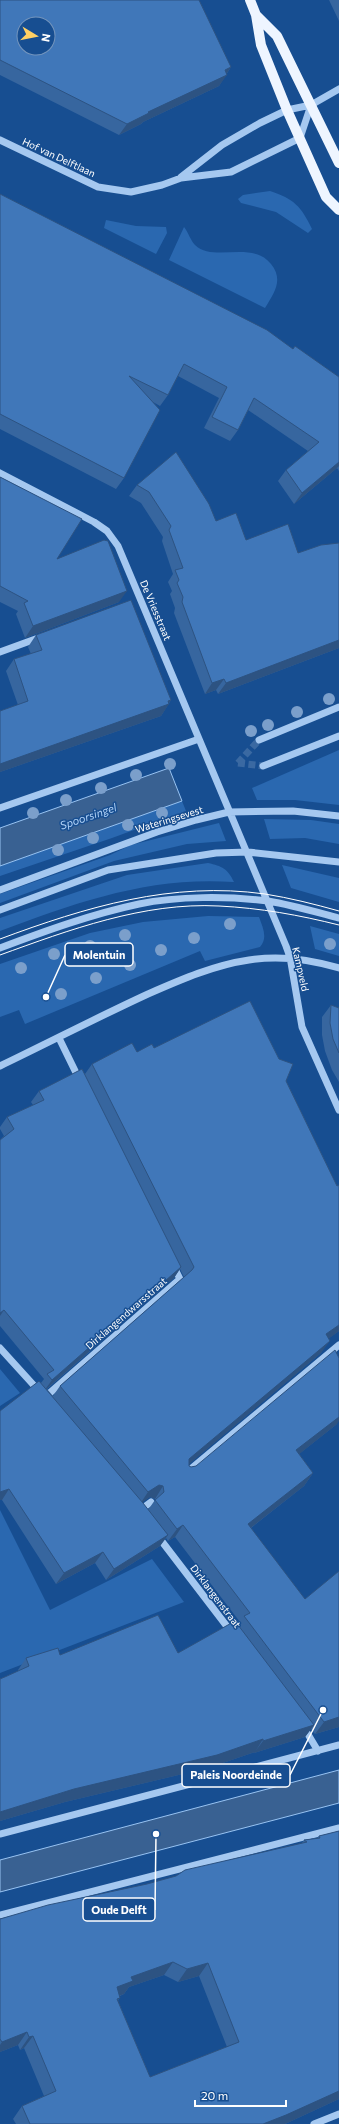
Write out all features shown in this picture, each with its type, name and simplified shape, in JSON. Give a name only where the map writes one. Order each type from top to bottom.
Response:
[{"type":"main road","points":[[250,0],[256,15],[261,45],[288,110],[326,197],[339,210]]},
{"type":"main road","points":[[256,15],[277,36],[339,163]]},
{"type":"street","points":[[181,178],[222,145],[260,123],[288,110],[311,105],[339,89]]},
{"type":"street","points":[[181,178],[231,172],[300,138],[311,105]]},
{"type":"street","name":"Hof van Delftlaan","points":[[0,140],[98,186],[131,192],[162,185],[181,178]]},
{"type":"street","name":"De Vriesstraat","points":[[0,473],[108,531],[118,546],[137,601],[199,739],[229,812]]},
{"type":"street","points":[[0,652],[52,633]]},
{"type":"street","points":[[259,740],[339,707]]},
{"type":"street","points":[[263,766],[339,736]]},
{"type":"street","points":[[0,808],[199,739]]},
{"type":"street","name":"Wateringsevest","points":[[0,890],[157,832],[229,812],[293,811],[339,816]]},
{"type":"street","name":"Kampveld","points":[[229,812],[248,852],[290,957],[302,1027],[339,1110]]},
{"type":"street","points":[[0,910],[108,870],[216,853],[248,852],[339,862]]},
{"type":"street","points":[[0,948],[14,942],[107,912],[140,904],[218,898],[268,901],[339,918]]},
{"type":"street","points":[[0,1066],[99,1017],[224,964],[250,959],[290,957],[339,968]]},
{"type":"street","points":[[59,1038],[83,1085]]},
{"type":"street","name":"Dirklangendwarsstraat","points":[[0,1348],[47,1401],[180,1279],[170,1258]]},
{"type":"street","points":[[184,1475],[339,1345]]},
{"type":"street","points":[[139,1511],[150,1502]]},
{"type":"street","points":[[134,1505],[144,1518]]},
{"type":"street","name":"Dirklangenstraat","points":[[154,1530],[235,1636]]},
{"type":"street","points":[[297,1718],[318,1751]]},
{"type":"street","points":[[0,1834],[339,1745]]},
{"type":"street","points":[[0,1914],[339,1828]]},
{"type":"street","points":[[314,2124],[339,2114]]},
{"type":"shaded area","points":[[270,191],[291,200],[296,204],[304,214],[312,229],[308,233],[276,212],[241,203],[238,199],[243,195]]},
{"type":"shaded area","points":[[106,220],[136,226],[166,227],[167,233],[156,254],[104,228]]},
{"type":"shaded area","points":[[184,227],[195,245],[203,250],[222,253],[254,253],[263,257],[271,264],[275,270],[277,281],[274,292],[265,308],[169,260]]},
{"type":"shaded area","points":[[339,750],[339,805],[295,800],[257,800],[252,788]]},
{"type":"shaded area","points":[[182,801],[186,811],[0,876],[0,866]]},
{"type":"shaded area","points":[[264,819],[311,820],[339,824],[339,844],[305,838],[270,839]]},
{"type":"shaded area","points":[[219,823],[226,841],[187,844],[114,861],[0,903],[0,894],[110,855],[131,845]]},
{"type":"shaded area","points":[[208,863],[217,865],[227,871],[234,882],[203,881],[173,883],[114,893],[57,910],[0,931],[0,918],[127,875]]},
{"type":"shaded area","points":[[282,865],[339,878],[339,902],[291,888]]},
{"type":"shaded area","points":[[208,916],[259,917],[264,933],[264,940],[260,947],[205,961],[200,951],[25,1024],[19,1010],[0,1017],[0,964],[90,933],[143,922]]},
{"type":"shaded area","points":[[310,926],[339,934],[339,956],[315,949]]},
{"type":"shaded area","points":[[0,1369],[20,1393],[0,1406]]},
{"type":"shaded area","points":[[0,1510],[50,1610],[152,1559],[184,1602],[0,1673]]},
{"type":"water","name":"Spoorsingel","points":[[169,768],[182,801],[0,866],[0,828]]},
{"type":"water","points":[[339,1770],[339,1803],[0,1892],[0,1860]]},
{"type":"building","points":[[0,0],[199,0],[231,67],[225,70],[227,75],[148,112],[149,113],[127,124],[0,60]]},
{"type":"building","points":[[0,194],[267,330],[293,349],[295,346],[339,377],[339,462],[302,493],[286,470],[319,442],[254,398],[238,430],[212,417],[227,387],[184,364],[168,395],[129,376],[160,410],[124,478],[0,414]]},
{"type":"building","points":[[176,452],[209,504],[216,521],[236,513],[246,540],[288,524],[298,553],[321,545],[339,543],[339,640],[226,683],[224,679],[212,683],[182,602],[183,597],[177,583],[179,580],[175,570],[183,568],[169,530],[171,526],[149,492],[137,485]]},
{"type":"building","points":[[0,477],[82,519],[57,559],[104,540],[108,541],[127,591],[33,626],[24,603],[28,601],[0,586]]},
{"type":"building","points":[[131,600],[171,700],[168,701],[169,704],[0,764],[0,711],[28,701],[14,659],[42,650],[36,635]]},
{"type":"building","points":[[250,1001],[279,1059],[293,1064],[286,1081],[337,1186],[339,1185],[339,1325],[326,1334],[330,1341],[189,1459],[189,1466],[196,1466],[335,1350],[339,1358],[339,1417],[296,1450],[313,1473],[248,1524],[305,1599],[339,1571],[339,1717],[324,1722],[244,1616],[250,1613],[183,1525],[177,1529],[155,1500],[164,1492],[163,1486],[159,1485],[148,1492],[60,1386],[194,1267],[92,1064],[132,1043],[137,1052],[152,1044],[154,1048]]},
{"type":"building","points":[[331,1005],[339,1008],[339,1053],[333,1039],[330,1023]]},
{"type":"building","points":[[82,1069],[181,1267],[52,1380],[47,1374],[54,1370],[4,1310],[0,1313],[0,1140],[14,1129],[7,1117],[44,1100],[39,1091]]},
{"type":"building","points":[[39,1381],[143,1503],[168,1535],[114,1569],[103,1552],[64,1573],[9,1489],[0,1492],[0,1411]]},
{"type":"building","points":[[158,1615],[178,1653],[235,1621],[314,1725],[263,1741],[263,1739],[217,1755],[74,1789],[0,1812],[0,1679],[29,1666],[26,1658],[58,1648],[60,1655]]},
{"type":"building","points":[[339,1831],[339,2091],[263,2124],[30,2124],[22,2106],[56,2091],[33,2036],[29,2037],[27,2032],[2,2042],[0,2039],[0,1919],[48,1905],[147,1884],[176,1876],[185,1870],[307,1842],[304,1840],[320,1838],[319,1836]],"holes":[[[173,1962],[187,1969],[208,1963],[239,2042],[150,2077],[117,1999],[120,1998],[117,1987],[133,1981],[131,1977]]]},
{"type":"tunnel","points":[[238,763],[259,740]]},
{"type":"tunnel","points":[[238,763],[263,766]]},
{"type":"tram line","points":[[0,939],[32,927],[97,907],[163,894],[196,891],[230,891],[265,894],[302,901],[339,911]]},
{"type":"tram line","points":[[0,955],[80,927],[135,913],[163,908],[191,906],[234,907],[294,915],[339,925]]},
{"type":"place","name":"Molentuin","points":[[46,997]]},
{"type":"place","name":"Paleis Noordeinde","points":[[323,1710]]},
{"type":"place","name":"Oude Delft","points":[[156,1834]]}]
